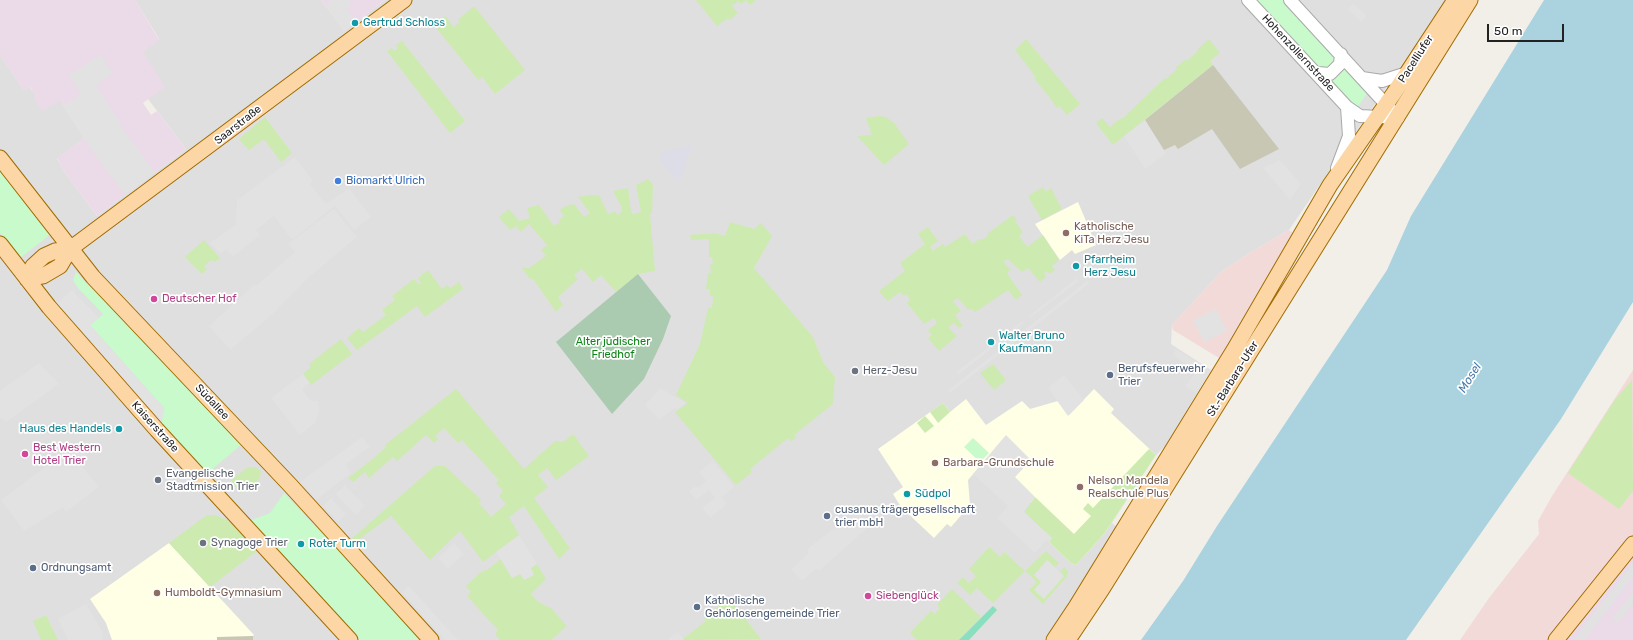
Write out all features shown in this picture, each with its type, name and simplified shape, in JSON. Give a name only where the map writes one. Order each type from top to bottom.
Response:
[{"type":"main road","name":"Saarstraße","points":[[70,249],[404,0]]},
{"type":"main road","name":"Pacelliufer","points":[[1377,118],[1455,0]]},
{"type":"main road","name":"Pacelliufer","points":[[1398,118],[1470,0]]},
{"type":"main road","name":"St.-Barbara-Ufer","points":[[1054,640],[1076,607],[1234,350],[1330,185],[1377,118]]},
{"type":"main road","name":"St.-Barbara-Ufer","points":[[1068,640],[1102,589],[1398,118]]},
{"type":"main road","name":"Südallee","points":[[0,158],[93,277],[290,485],[431,640]]},
{"type":"main road","name":"Kaiserstraße","points":[[0,244],[49,307],[157,430],[350,640]]},
{"type":"main road","points":[[27,279],[33,266],[44,256],[54,251],[70,249]]},
{"type":"main road","points":[[1556,640],[1633,544]]},
{"type":"street","name":"Hohenzollernstraße","points":[[1248,0],[1318,73],[1347,107],[1360,116],[1398,118]]},
{"type":"street","points":[[1290,0],[1398,118]]},
{"type":"street","points":[[1318,73],[1330,74],[1340,64],[1341,54]]},
{"type":"street","points":[[1362,78],[1382,81],[1407,73]]},
{"type":"street","points":[[1330,185],[1349,136],[1347,107]]},
{"type":"shaded area","points":[[0,0],[135,0],[159,40],[143,52],[165,87],[143,103],[151,115],[157,111],[186,149],[97,216],[60,166],[61,164],[57,158],[84,138],[60,101],[42,111],[34,98],[35,95],[30,87],[24,91],[0,55]]},
{"type":"shaded area","points":[[135,0],[321,0],[344,31],[385,0],[1446,0],[1289,230],[1251,252],[1221,272],[1172,325],[1171,344],[1211,370],[1165,446],[1156,455],[1112,523],[1118,528],[1045,640],[0,640],[0,55],[24,90],[29,87],[36,95],[60,100],[84,138],[57,159],[61,164],[60,166],[97,216],[186,149],[148,99],[143,52],[159,39]]},
{"type":"shaded area","points":[[321,0],[385,0],[344,31]]},
{"type":"shaded area","points":[[331,0],[349,0],[352,5],[347,9],[356,21],[344,31],[325,6]]},
{"type":"shaded area","points":[[1239,0],[1243,0],[1333,98],[1331,100]]},
{"type":"shaded area","points":[[1353,3],[1367,16],[1361,22],[1348,9]]},
{"type":"shaded area","points":[[101,55],[113,73],[96,85],[128,136],[155,173],[125,195],[88,145],[63,106],[81,95],[69,75]]},
{"type":"shaded area","points":[[1213,65],[1279,149],[1240,169],[1212,129],[1178,149],[1175,145],[1164,150],[1145,120]]},
{"type":"shaded area","points":[[1145,120],[1166,154],[1145,169],[1124,136]]},
{"type":"shaded area","points":[[692,145],[681,179],[675,179],[659,159],[662,152]]},
{"type":"shaded area","points":[[295,157],[313,181],[310,184],[326,204],[349,188],[371,217],[354,230],[335,206],[292,240],[274,216],[256,230],[260,235],[233,257],[226,249],[221,254],[210,243],[236,224],[237,200]]},
{"type":"shaded area","points":[[1280,160],[1301,184],[1290,200],[1263,168]]},
{"type":"shaded area","name":"Katholische KiTa Herz Jesu","points":[[1078,202],[1096,245],[1075,254],[1072,250],[1060,260],[1035,224]]},
{"type":"shaded area","points":[[334,209],[357,237],[307,279],[273,314],[230,350],[209,326],[255,284],[257,285],[295,252],[288,244]]},
{"type":"shaded area","points":[[1289,230],[1293,233],[1219,358],[1173,330],[1172,325],[1221,272],[1251,252]]},
{"type":"shaded area","points":[[1077,278],[1079,281],[1030,318],[1029,316]]},
{"type":"shaded area","points":[[1088,280],[1090,283],[950,393],[947,391]]},
{"type":"shaded area","points":[[72,290],[99,318],[90,325],[164,408],[161,425],[55,305]]},
{"type":"shaded area","points":[[1216,309],[1227,331],[1204,342],[1193,320]]},
{"type":"shaded area","points":[[1022,321],[1024,323],[958,375],[956,372]]},
{"type":"shaded area","name":"Berufsfeuerwehr Trier","points":[[1176,349],[1211,370],[1196,393],[1185,386],[1197,370],[1173,355]]},
{"type":"shaded area","points":[[39,363],[59,384],[6,422],[3,418],[0,419],[0,391]]},
{"type":"shaded area","points":[[1633,370],[1633,556],[1565,640],[1460,640],[1489,598],[1539,534],[1538,521],[1552,496]]},
{"type":"shaded area","points":[[303,374],[310,383],[302,389],[311,401],[318,401],[319,411],[315,423],[300,435],[271,398]]},
{"type":"shaded area","points":[[1064,375],[1084,400],[1068,416],[1048,388]]},
{"type":"shaded area","points":[[660,388],[686,403],[677,409],[675,408],[659,420],[645,405]]},
{"type":"shaded area","name":"Nelson Mandela Realschule Plus","points":[[1094,389],[1114,409],[1111,413],[1156,455],[1104,534],[1076,565],[1071,563],[1049,542],[1052,538],[1015,477],[1006,436],[968,480],[970,505],[951,527],[947,524],[934,538],[901,507],[893,494],[903,487],[878,449],[943,403],[950,412],[966,399],[986,425],[1022,401],[1030,409],[1058,401],[1069,415]]},
{"type":"shaded area","points":[[1006,435],[1031,460],[1015,477],[1035,497],[1024,512],[1052,538],[1049,542],[1046,540],[1035,553],[997,518],[1008,506],[973,474]]},
{"type":"shaded area","points":[[362,437],[370,447],[346,464],[351,473],[316,500],[300,482]]},
{"type":"shaded area","points":[[77,443],[89,459],[81,465],[99,487],[66,512],[63,507],[24,531],[1,500]]},
{"type":"shaded area","points":[[713,461],[734,487],[722,497],[727,504],[710,518],[702,508],[715,498],[709,490],[696,500],[689,491],[696,486],[698,488],[706,481],[699,472]]},
{"type":"shaded area","points":[[345,485],[365,506],[355,515],[336,494]]},
{"type":"shaded area","points":[[331,498],[346,514],[338,522],[323,506]]},
{"type":"shaded area","points":[[858,510],[871,525],[820,570],[815,569],[802,581],[791,569],[809,553],[807,549]]},
{"type":"shaded area","points":[[519,535],[537,564],[531,568],[534,575],[524,580],[520,574],[512,578],[496,552]]},
{"type":"shaded area","name":"Humboldt-Gymnasium","points":[[169,543],[254,635],[248,640],[112,640],[106,623],[90,599]]},
{"type":"shaded area","points":[[454,543],[464,554],[448,569],[438,558]]},
{"type":"shaded area","points":[[1633,556],[1633,640],[1565,640]]},
{"type":"shaded area","points":[[1047,560],[1064,576],[1044,599],[1034,590],[1041,582],[1034,575]]},
{"type":"shaded area","points":[[1633,563],[1633,577],[1584,640],[1573,640]]},
{"type":"shaded area","points":[[408,586],[458,640],[445,640],[402,592]]},
{"type":"shaded area","points":[[1633,592],[1633,604],[1618,623],[1612,619]]},
{"type":"shaded area","points":[[86,604],[102,631],[103,640],[68,640],[58,619]]},
{"type":"shaded area","points":[[678,632],[684,640],[668,640],[673,635]]},
{"type":"shaded area","points":[[253,636],[253,640],[217,640],[217,637]]},
{"type":"green space","points":[[696,0],[746,0],[741,4],[738,1],[732,6],[738,13],[730,20],[728,18],[717,26]]},
{"type":"green space","points":[[746,0],[756,0],[750,5]]},
{"type":"green space","points":[[1256,0],[1284,0],[1333,52],[1333,64],[1327,69],[1317,66]]},
{"type":"green space","points":[[474,6],[525,70],[495,94],[482,77],[478,80],[434,25],[445,16],[454,27],[460,22],[458,20]]},
{"type":"green space","points":[[1026,39],[1080,104],[1067,115],[1059,106],[1057,108],[1015,50]]},
{"type":"green space","points":[[1209,39],[1220,53],[1210,61],[1213,65],[1113,145],[1096,123],[1102,118],[1110,127],[1121,118],[1122,119],[1165,78],[1166,79],[1177,69],[1176,67],[1186,59],[1187,61]]},
{"type":"green space","points":[[402,41],[465,121],[450,133],[387,51],[392,48],[394,51],[398,48],[396,45]]},
{"type":"green space","points":[[1345,66],[1368,92],[1357,108],[1327,78],[1339,75]]},
{"type":"green space","points":[[879,116],[886,117],[894,123],[909,144],[884,165],[857,136],[872,135],[866,118]]},
{"type":"green space","points":[[265,117],[292,153],[281,162],[264,139],[249,150],[239,139]]},
{"type":"green space","points":[[0,169],[51,234],[20,258],[0,233]]},
{"type":"green space","points":[[648,179],[653,185],[652,213],[650,214],[655,271],[638,274],[616,292],[601,275],[593,282],[582,269],[574,275],[578,279],[558,297],[563,305],[556,312],[534,280],[529,278],[522,268],[529,268],[546,256],[541,250],[547,245],[529,224],[521,232],[516,226],[510,230],[499,217],[509,209],[519,221],[530,218],[527,208],[539,205],[554,226],[560,222],[559,220],[564,216],[560,210],[566,206],[574,204],[584,217],[590,213],[578,197],[591,195],[599,195],[608,214],[615,211],[617,215],[622,212],[622,208],[613,191],[628,188],[631,211],[633,214],[641,212],[636,185]]},
{"type":"green space","points":[[1043,187],[1046,192],[1051,188],[1062,209],[1042,220],[1028,196]]},
{"type":"green space","points":[[1013,215],[1017,220],[1015,221],[1023,232],[1019,236],[1027,247],[1043,235],[1059,260],[1052,266],[1055,270],[1050,274],[1047,271],[1044,273],[1046,277],[1040,282],[1028,268],[1022,272],[1008,259],[1003,262],[1011,270],[1007,273],[1022,295],[1016,300],[1008,290],[975,312],[972,309],[968,310],[958,298],[953,301],[961,311],[955,315],[963,326],[959,328],[954,323],[948,327],[957,336],[939,351],[928,338],[932,335],[928,330],[937,323],[934,318],[924,324],[907,303],[910,300],[907,294],[904,296],[900,292],[888,301],[879,291],[905,271],[900,263],[925,244],[918,234],[928,227],[938,241],[930,247],[933,251],[943,244],[945,247],[965,234],[972,244],[980,239],[982,240],[988,236],[987,234]]},
{"type":"green space","points":[[730,222],[754,229],[761,223],[772,236],[754,268],[813,337],[823,362],[835,377],[833,404],[794,435],[796,438],[791,441],[788,438],[750,469],[752,472],[736,485],[675,412],[688,403],[676,395],[700,344],[708,308],[712,308],[713,296],[710,296],[710,289],[706,289],[708,273],[711,273],[710,265],[713,263],[712,257],[709,257],[709,239],[691,240],[690,235],[715,233],[725,236]]},
{"type":"green space","points":[[204,240],[220,258],[215,262],[211,260],[204,266],[207,269],[202,274],[185,257]]},
{"type":"green space","points":[[428,270],[442,289],[447,285],[450,288],[459,282],[463,289],[425,317],[417,306],[357,350],[347,338],[359,328],[363,332],[386,315],[382,310],[395,300],[392,296],[414,279],[418,284],[421,283],[418,278]]},
{"type":"green space","points":[[76,272],[242,444],[203,477],[161,425],[164,408],[90,325],[103,314],[78,288],[73,280]]},
{"type":"green space","name":"Alter jüdischer Friedhof","points":[[638,274],[671,316],[663,339],[644,379],[612,414],[556,342]]},
{"type":"green space","points":[[341,339],[352,354],[311,385],[303,374],[311,367],[309,364]]},
{"type":"green space","points":[[993,364],[1006,380],[994,390],[980,373]]},
{"type":"green space","points":[[1632,380],[1633,491],[1619,509],[1568,473],[1614,401]]},
{"type":"green space","points":[[456,389],[524,469],[555,441],[563,442],[573,434],[589,456],[556,480],[547,468],[538,475],[548,487],[534,498],[570,548],[559,559],[524,506],[509,517],[519,535],[483,562],[460,531],[430,560],[391,516],[354,543],[350,540],[435,466],[445,466],[481,500],[479,503],[491,517],[506,504],[499,496],[503,491],[496,483],[499,480],[462,440],[458,443],[444,428],[435,436],[438,439],[434,443],[426,435],[397,461],[393,457],[369,478],[365,472],[353,482],[348,478],[374,458],[386,447],[385,445]]},
{"type":"green space","points":[[943,403],[950,412],[938,423],[930,412]]},
{"type":"green space","points":[[925,416],[934,426],[925,433],[917,423]]},
{"type":"green space","points":[[973,438],[989,453],[980,462],[964,447]]},
{"type":"green space","points":[[1149,449],[1156,455],[1104,534],[1076,565],[1071,563],[1049,542],[1052,538],[1024,512],[1035,497],[1074,534],[1091,516],[1083,509],[1088,503],[1093,508]]},
{"type":"green space","points":[[248,467],[255,467],[261,471],[260,478],[250,488],[240,493],[231,480]]},
{"type":"green space","points":[[284,493],[423,640],[358,640],[249,521],[270,513]]},
{"type":"green space","points":[[207,515],[214,515],[228,520],[257,551],[210,587],[169,543]]},
{"type":"green space","points":[[989,547],[1000,557],[1004,552],[1025,571],[993,603],[977,588],[970,595],[957,583],[963,577],[969,583],[976,576],[969,569]]},
{"type":"green space","points":[[1046,551],[1059,563],[1055,567],[1047,560],[1034,575],[1041,582],[1064,576],[1060,572],[1064,567],[1068,571],[1067,576],[1043,604],[1029,590],[1037,582],[1025,571]]},
{"type":"green space","points":[[501,559],[512,578],[537,564],[546,579],[531,594],[538,602],[551,608],[567,626],[551,640],[500,640],[495,634],[498,630],[467,596],[471,592],[466,586],[481,572],[487,570]]},
{"type":"green space","points":[[952,589],[981,617],[959,640],[917,640],[910,633],[931,611],[935,614],[940,608],[937,605]]},
{"type":"green space","points":[[729,598],[761,639],[683,639],[706,621],[704,618]]},
{"type":"green space","points":[[993,606],[997,610],[969,640],[959,640]]},
{"type":"green space","points":[[46,615],[58,640],[41,640],[33,621]]},
{"type":"water","name":"Mosel","points":[[1544,0],[1633,0],[1633,302],[1561,419],[1406,640],[1141,640],[1183,581],[1217,526],[1387,270],[1411,216]]},
{"type":"place","name":"Gertrud Schloss","points":[[355,23]]},
{"type":"place","name":"Biomarkt Ulrich","points":[[338,181]]},
{"type":"place","name":"Katholische KiTa Herz Jesu","points":[[1066,233]]},
{"type":"place","name":"Pfarrheim Herz Jesu","points":[[1076,266]]},
{"type":"place","name":"Deutscher Hof","points":[[154,299]]},
{"type":"place","name":"Walter Bruno Kaufmann","points":[[991,342]]},
{"type":"place","name":"Herz-Jesu","points":[[855,371]]},
{"type":"place","name":"Berufsfeuerwehr Trier","points":[[1110,375]]},
{"type":"place","name":"Haus des Handels","points":[[119,429]]},
{"type":"place","name":"Best Western Hotel Trier","points":[[25,454]]},
{"type":"place","name":"Barbara-Grundschule","points":[[935,463]]},
{"type":"place","name":"Evangelische Stadtmission Trier","points":[[158,480]]},
{"type":"place","name":"Nelson Mandela Realschule Plus","points":[[1080,487]]},
{"type":"place","name":"Südpol","points":[[907,494]]},
{"type":"place","name":"cusanus trägergesellschaft trier mbH","points":[[827,516]]},
{"type":"place","name":"Synagoge Trier","points":[[203,543]]},
{"type":"place","name":"Roter Turm","points":[[301,544]]},
{"type":"place","name":"Ordnungsamt","points":[[33,568]]},
{"type":"place","name":"Humboldt-Gymnasium","points":[[157,593]]},
{"type":"place","name":"Siebenglück","points":[[868,596]]},
{"type":"place","name":"Katholische Gehörlosengemeinde Trier","points":[[697,607]]}]
